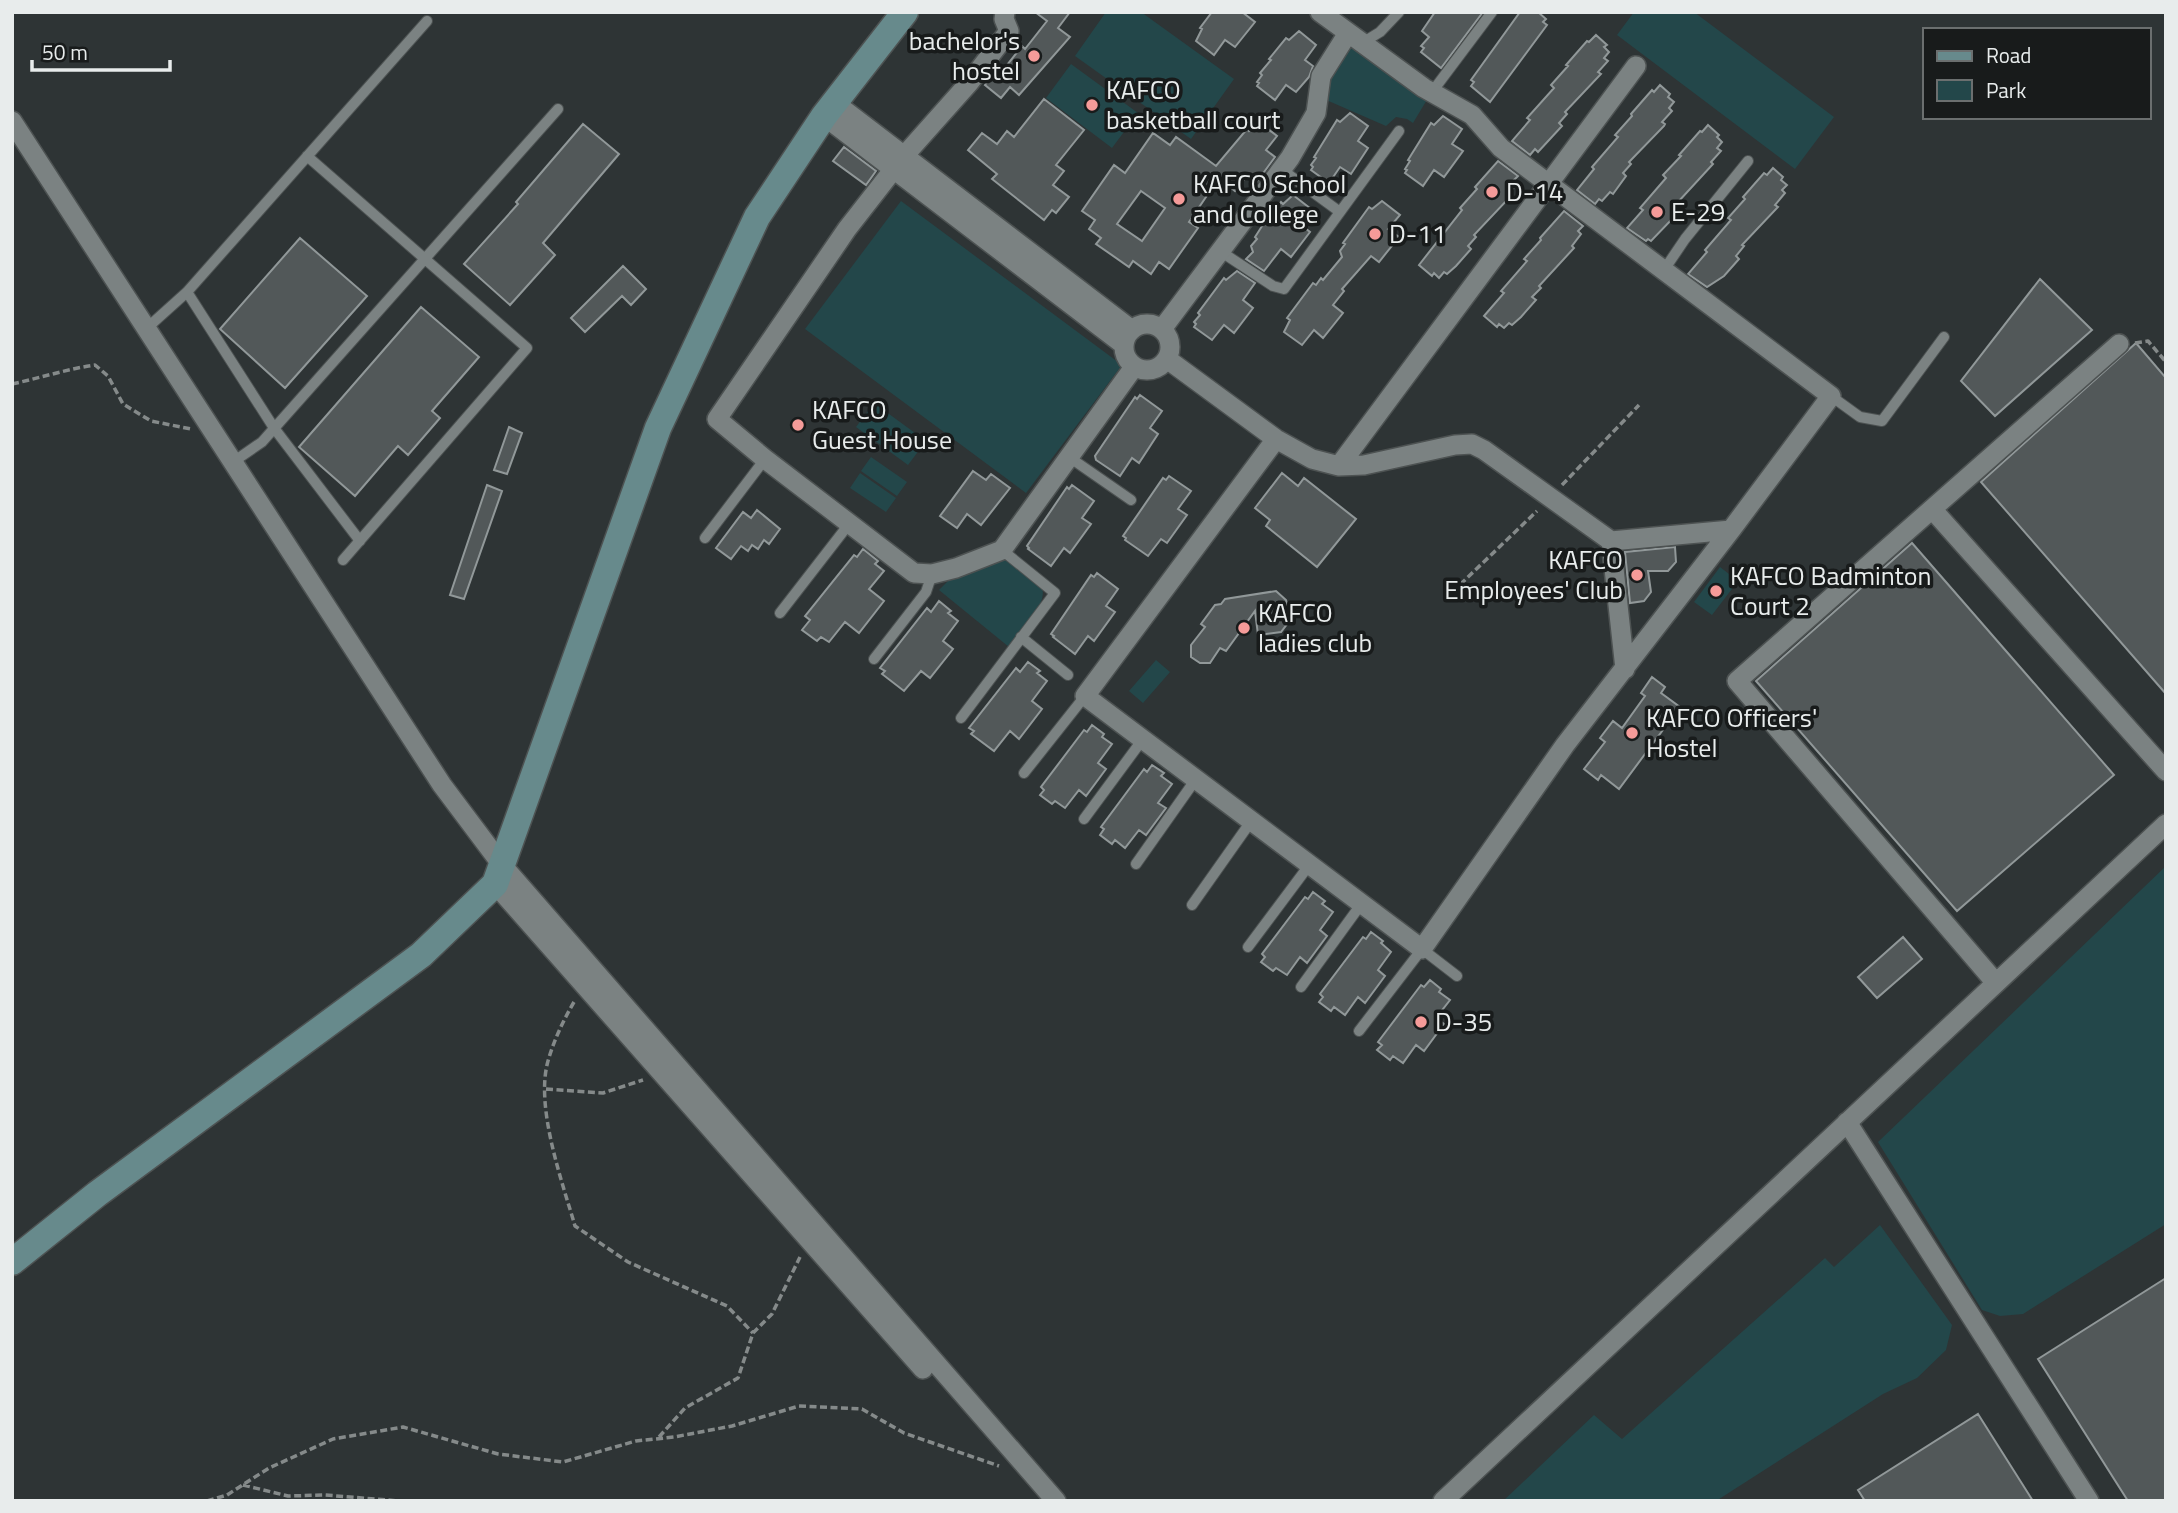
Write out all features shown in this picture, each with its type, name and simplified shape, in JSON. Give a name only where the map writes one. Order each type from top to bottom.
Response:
[{"type":"main road","points":[[12,1262],[97,1194],[421,955],[498,875],[658,428],[757,217],[829,109],[905,12]]},
{"type":"street","points":[[1005,12],[1004,19],[1009,31],[969,83],[899,163],[801,293],[717,419],[914,573],[932,574],[956,568],[1002,550],[1134,366]]},
{"type":"street","points":[[1276,439],[1085,695],[1422,949],[1565,745],[1731,530],[1830,396],[1501,148],[1472,115],[1432,92],[1320,12]]},
{"type":"street","points":[[1162,329],[1281,169],[1316,113],[1321,76],[1354,38]]},
{"type":"street","points":[[1339,466],[1636,66]]},
{"type":"street","points":[[829,109],[1128,337]]},
{"type":"street","points":[[12,121],[498,875],[584,985],[1040,1501]]},
{"type":"street","points":[[1146,324],[1162,329],[1170,344],[1167,359],[1155,369],[1134,366],[1125,353],[1128,337],[1146,324]]},
{"type":"street","points":[[1996,983],[1737,681],[2119,344]]},
{"type":"street","points":[[1167,359],[1276,439],[1312,459],[1339,466],[1364,465],[1455,445],[1472,444],[1611,541],[1731,530]]},
{"type":"street","points":[[1932,509],[2166,771]]},
{"type":"street","points":[[1611,541],[1625,669]]},
{"type":"street","points":[[1443,1501],[2166,824]]},
{"type":"street","points":[[498,875],[1056,1501]]},
{"type":"street","points":[[1847,1122],[2089,1501]]},
{"type":"lane","points":[[1354,38],[1380,32],[1399,12]]},
{"type":"lane","points":[[1432,92],[1492,12]]},
{"type":"lane","points":[[147,328],[187,292],[427,21]]},
{"type":"lane","points":[[233,462],[262,442],[558,109]]},
{"type":"lane","points":[[1220,251],[1273,286],[1284,289],[1399,131]]},
{"type":"lane","points":[[307,156],[527,348],[343,560]]},
{"type":"lane","points":[[1664,270],[1685,239],[1748,161]]},
{"type":"lane","points":[[1281,169],[1340,212]]},
{"type":"lane","points":[[187,292],[274,428],[360,541]]},
{"type":"lane","points":[[1830,396],[1860,417],[1882,421],[1944,337]]},
{"type":"lane","points":[[1069,457],[1131,500]]},
{"type":"lane","points":[[705,538],[765,459]]},
{"type":"lane","points":[[780,612],[849,524]]},
{"type":"lane","points":[[961,718],[1055,593],[1002,550]]},
{"type":"lane","points":[[874,659],[926,592],[932,574]]},
{"type":"lane","points":[[1021,637],[1068,675]]},
{"type":"lane","points":[[1024,773],[1085,695]]},
{"type":"lane","points":[[1084,819],[1143,739]]},
{"type":"lane","points":[[1136,864],[1196,779]]},
{"type":"lane","points":[[1192,905],[1252,820]]},
{"type":"lane","points":[[1248,947],[1310,864]]},
{"type":"lane","points":[[1301,987],[1362,903]]},
{"type":"lane","points":[[1359,1031],[1422,949],[1457,976]]},
{"type":"path","points":[[2119,344],[2148,341],[2166,362]]},
{"type":"path","points":[[12,384],[95,365],[108,376],[123,404],[151,421],[175,428],[214,432]]},
{"type":"path","points":[[1445,599],[1550,498],[1639,405]]},
{"type":"path","points":[[584,985],[559,1028],[547,1064],[545,1113],[575,1226],[628,1262],[727,1306],[753,1333]]},
{"type":"path","points":[[546,1089],[603,1093],[641,1080],[674,1087]]},
{"type":"path","points":[[657,1439],[685,1408],[738,1378],[753,1333],[772,1314],[809,1240]]},
{"type":"path","points":[[208,1501],[228,1495],[269,1468],[334,1438],[403,1427],[498,1454],[562,1462],[636,1441],[732,1426],[799,1406],[862,1409],[904,1433],[1014,1471]]},
{"type":"path","points":[[243,1485],[288,1496],[400,1501]]},
{"type":"path","points":[[545,1501],[567,1501]]},
{"type":"green space","points":[[1106,12],[1141,12],[1234,79],[1191,139],[1075,56]]},
{"type":"green space","points":[[1634,12],[1694,12],[1834,117],[1795,169],[1617,35]]},
{"type":"green space","points":[[1349,41],[1428,98],[1413,123],[1396,117],[1386,126],[1324,99],[1326,79]]},
{"type":"green space","points":[[1071,64],[1138,113],[1112,148],[1046,98]]},
{"type":"green space","points":[[901,201],[1122,365],[1026,493],[805,329]]},
{"type":"green space","points":[[874,403],[926,441],[908,465],[856,427]]},
{"type":"green space","points":[[871,457],[907,482],[897,496],[861,471]]},
{"type":"green space","points":[[860,473],[896,498],[886,512],[850,488]]},
{"type":"green space","points":[[1003,556],[1042,586],[1043,594],[1032,619],[1009,647],[939,590],[955,574]]},
{"type":"green space","name":"KAFCO Badminton Court 2","points":[[1720,567],[1738,581],[1712,615],[1694,602]]},
{"type":"green space","points":[[1156,660],[1170,672],[1143,703],[1129,691]]},
{"type":"green space","points":[[2166,866],[2166,1224],[2023,1314],[2000,1316],[1982,1310],[1878,1142]]},
{"type":"green space","points":[[1880,1225],[1952,1325],[1946,1350],[1917,1378],[1883,1394],[1716,1501],[1503,1501],[1594,1415],[1622,1439],[1825,1258],[1834,1267]]},
{"type":"building","name":"bachelor's hostel","points":[[1035,12],[1070,12],[1058,28],[1070,37],[1019,95],[1010,87],[1001,98],[985,85],[995,72],[999,75],[1022,46],[1025,49],[1047,21]]},
{"type":"building","points":[[1212,12],[1242,12],[1255,22],[1235,47],[1225,40],[1214,55],[1196,41],[1202,29],[1200,28]]},
{"type":"building","points":[[1435,12],[1483,12],[1441,68],[1421,52],[1424,48],[1421,46],[1429,37],[1422,31]]},
{"type":"building","points":[[1520,12],[1538,12],[1546,19],[1543,22],[1547,25],[1490,102],[1471,86],[1474,82],[1471,80]]},
{"type":"building","points":[[1299,31],[1316,45],[1305,60],[1313,66],[1309,77],[1296,92],[1286,85],[1275,100],[1257,86],[1262,75],[1260,73],[1286,38],[1289,40]]},
{"type":"building","points":[[1596,35],[1607,45],[1604,47],[1609,52],[1604,58],[1608,61],[1598,72],[1601,74],[1565,112],[1567,114],[1559,123],[1562,126],[1538,152],[1535,149],[1530,155],[1512,141],[1530,120],[1527,118],[1554,88],[1551,85],[1568,66],[1566,65],[1587,41]]},
{"type":"building","points":[[1660,85],[1674,102],[1669,108],[1672,111],[1662,122],[1664,126],[1629,162],[1631,164],[1623,173],[1626,176],[1613,194],[1610,192],[1595,204],[1577,190],[1594,169],[1592,167],[1618,137],[1615,135],[1631,114],[1652,90],[1654,92]]},
{"type":"building","points":[[1044,99],[1084,130],[1056,165],[1064,171],[1053,185],[1069,197],[1056,213],[1052,210],[1044,220],[992,179],[997,174],[968,150],[982,133],[997,144],[1007,131],[1014,137]]},
{"type":"building","points":[[1350,113],[1368,126],[1358,141],[1368,148],[1351,174],[1340,167],[1329,183],[1311,170],[1311,165],[1337,120],[1340,122]]},
{"type":"building","points":[[1443,116],[1462,129],[1452,144],[1463,151],[1444,177],[1434,170],[1423,186],[1405,173],[1405,169],[1431,123],[1434,125]]},
{"type":"building","name":"KAFCO School and College","points":[[1259,122],[1277,136],[1266,150],[1275,157],[1256,183],[1247,176],[1235,191],[1219,178],[1189,222],[1198,228],[1169,269],[1159,262],[1151,274],[1133,261],[1129,267],[1096,244],[1101,238],[1089,229],[1095,220],[1082,211],[1114,165],[1125,173],[1153,133],[1170,145],[1176,137],[1216,166],[1247,129],[1249,131]],"holes":[[[1141,191],[1165,208],[1142,241],[1117,224]]]},
{"type":"building","points":[[583,124],[619,154],[543,243],[555,255],[510,305],[464,264],[518,204],[516,202]]},
{"type":"building","points":[[1708,125],[1719,135],[1717,137],[1722,142],[1717,148],[1721,151],[1711,162],[1713,164],[1678,202],[1680,204],[1672,213],[1675,216],[1651,241],[1646,241],[1627,228],[1666,178],[1663,175]]},
{"type":"building","points":[[844,147],[876,171],[866,185],[833,161]]},
{"type":"building","points":[[1498,161],[1518,176],[1513,181],[1517,184],[1507,195],[1510,197],[1474,235],[1476,237],[1468,246],[1471,249],[1456,266],[1439,278],[1434,273],[1432,276],[1419,265],[1462,210],[1460,208],[1477,189],[1475,187]]},
{"type":"building","points":[[1773,168],[1787,185],[1782,190],[1785,193],[1775,205],[1778,207],[1742,245],[1744,246],[1736,256],[1739,259],[1724,276],[1707,287],[1688,274],[1731,220],[1728,218],[1745,199],[1743,197],[1764,173],[1767,175]]},
{"type":"building","points":[[1293,195],[1311,209],[1300,224],[1310,232],[1291,257],[1281,249],[1264,271],[1246,259],[1253,252],[1251,246],[1264,223],[1281,202],[1283,204]]},
{"type":"building","points":[[1382,201],[1400,215],[1388,229],[1399,237],[1379,262],[1371,256],[1342,289],[1344,291],[1333,305],[1343,313],[1323,338],[1314,330],[1302,345],[1284,332],[1290,320],[1287,318],[1313,283],[1316,285],[1321,278],[1323,280],[1342,257],[1340,251],[1345,244],[1343,243],[1369,207],[1372,209]]},
{"type":"building","points":[[1564,211],[1583,226],[1578,231],[1581,234],[1572,246],[1574,248],[1539,286],[1541,288],[1532,297],[1536,300],[1521,317],[1512,325],[1509,323],[1504,328],[1499,324],[1497,327],[1484,316],[1527,261],[1524,259],[1540,238]]},
{"type":"building","points":[[300,238],[367,296],[285,388],[220,329]]},
{"type":"building","points":[[623,266],[646,289],[631,305],[622,296],[585,332],[571,318]]},
{"type":"building","points":[[1237,271],[1255,283],[1243,300],[1253,308],[1234,333],[1224,325],[1212,340],[1194,327],[1194,322],[1224,278],[1226,280]]},
{"type":"building","points":[[2040,279],[2092,330],[1995,416],[1961,381]]},
{"type":"building","points":[[421,307],[479,357],[432,411],[440,418],[408,455],[398,446],[355,496],[299,447]]},
{"type":"building","points":[[2136,343],[2166,378],[2166,694],[1981,482]]},
{"type":"building","points":[[1140,395],[1162,411],[1150,428],[1158,434],[1139,463],[1132,458],[1120,476],[1096,460],[1095,456],[1135,397],[1137,399]]},
{"type":"building","points":[[509,427],[522,433],[507,474],[494,470]]},
{"type":"building","points":[[973,471],[986,480],[991,474],[1010,488],[981,525],[967,514],[957,528],[940,516]]},
{"type":"building","points":[[1282,473],[1298,486],[1304,478],[1356,519],[1317,567],[1266,526],[1270,520],[1255,508]]},
{"type":"building","points":[[1169,476],[1191,491],[1178,509],[1187,515],[1167,543],[1161,539],[1148,556],[1123,536],[1163,478],[1166,480]]},
{"type":"building","points":[[487,485],[502,491],[464,599],[450,595]]},
{"type":"building","points":[[1072,485],[1094,501],[1082,518],[1091,524],[1070,553],[1064,548],[1051,566],[1027,546],[1067,487],[1069,489]]},
{"type":"building","points":[[757,510],[780,529],[769,544],[764,540],[758,549],[752,545],[748,551],[741,546],[731,559],[716,548],[743,512],[751,518]]},
{"type":"building","points":[[1912,543],[2114,775],[1957,911],[1756,681]]},
{"type":"building","name":"KAFCO Employees' Club","points":[[1675,547],[1676,562],[1668,571],[1648,571],[1651,592],[1644,601],[1630,603],[1625,552]]},
{"type":"building","points":[[863,549],[878,561],[875,564],[884,571],[869,589],[884,601],[859,633],[845,622],[829,642],[821,637],[817,641],[802,630],[810,620],[805,616],[854,555],[857,557]]},
{"type":"building","points":[[1097,573],[1118,589],[1106,606],[1115,612],[1094,641],[1088,636],[1075,654],[1051,634],[1091,575],[1094,577]]},
{"type":"building","name":"KAFCO ladies club","points":[[1276,591],[1286,600],[1291,619],[1281,632],[1258,635],[1255,611],[1226,651],[1220,648],[1210,663],[1200,663],[1191,657],[1191,645],[1205,627],[1201,624],[1215,605],[1221,604],[1225,599]]},
{"type":"building","points":[[939,601],[958,621],[943,641],[953,649],[930,678],[921,671],[904,691],[882,674],[885,671],[880,668],[927,608],[931,612]]},
{"type":"building","points":[[1028,662],[1040,671],[1037,673],[1047,681],[1032,701],[1042,709],[1019,739],[1010,731],[994,751],[971,734],[974,731],[969,728],[1016,668],[1020,672]]},
{"type":"building","name":"KAFCO Officers' Hostel","points":[[1652,677],[1665,687],[1661,693],[1680,707],[1619,789],[1601,775],[1598,780],[1584,769],[1605,742],[1600,738],[1613,721],[1622,728],[1645,696],[1641,693]]},
{"type":"building","points":[[1092,725],[1112,744],[1098,763],[1106,769],[1086,796],[1079,790],[1065,808],[1055,801],[1052,804],[1040,795],[1044,790],[1041,787],[1084,730],[1087,732]]},
{"type":"building","points":[[1152,765],[1164,773],[1161,776],[1172,784],[1158,803],[1166,808],[1146,835],[1139,830],[1125,848],[1115,840],[1112,844],[1100,835],[1104,829],[1101,827],[1144,769],[1147,772]]},
{"type":"building","points":[[1313,892],[1325,901],[1322,904],[1333,912],[1320,930],[1327,936],[1307,963],[1300,957],[1287,975],[1276,968],[1273,971],[1261,962],[1265,957],[1262,954],[1305,897],[1308,899]]},
{"type":"building","points":[[1371,932],[1383,941],[1381,943],[1391,952],[1378,970],[1385,976],[1365,1003],[1358,997],[1345,1015],[1334,1007],[1331,1011],[1319,1002],[1323,997],[1320,994],[1363,937],[1366,939]]},
{"type":"building","points":[[1903,937],[1922,959],[1877,998],[1858,977]]},
{"type":"building","name":"D-35","points":[[1430,980],[1441,989],[1439,992],[1450,1000],[1436,1018],[1444,1024],[1424,1051],[1416,1045],[1403,1063],[1393,1056],[1390,1060],[1377,1050],[1382,1045],[1378,1042],[1421,985],[1424,987]]},
{"type":"building","points":[[2166,1278],[2166,1501],[2128,1501],[2038,1359]]},
{"type":"building","points":[[1978,1414],[2033,1501],[1865,1501],[1858,1490]]},
{"type":"place","name":"bachelor's hostel","points":[[1034,56]]},
{"type":"place","name":"KAFCO basketball court","points":[[1092,105]]},
{"type":"place","name":"D-14","points":[[1492,192]]},
{"type":"place","name":"KAFCO School and College","points":[[1179,199]]},
{"type":"place","name":"E-29","points":[[1657,212]]},
{"type":"place","name":"D-11","points":[[1375,234]]},
{"type":"place","name":"KAFCO Guest House","points":[[798,425]]},
{"type":"place","name":"KAFCO Employees' Club","points":[[1637,575]]},
{"type":"place","name":"KAFCO Badminton Court 2","points":[[1716,591]]},
{"type":"place","name":"KAFCO ladies club","points":[[1244,628]]},
{"type":"place","name":"KAFCO Officers' Hostel","points":[[1632,733]]},
{"type":"place","name":"D-35","points":[[1421,1022]]}]
